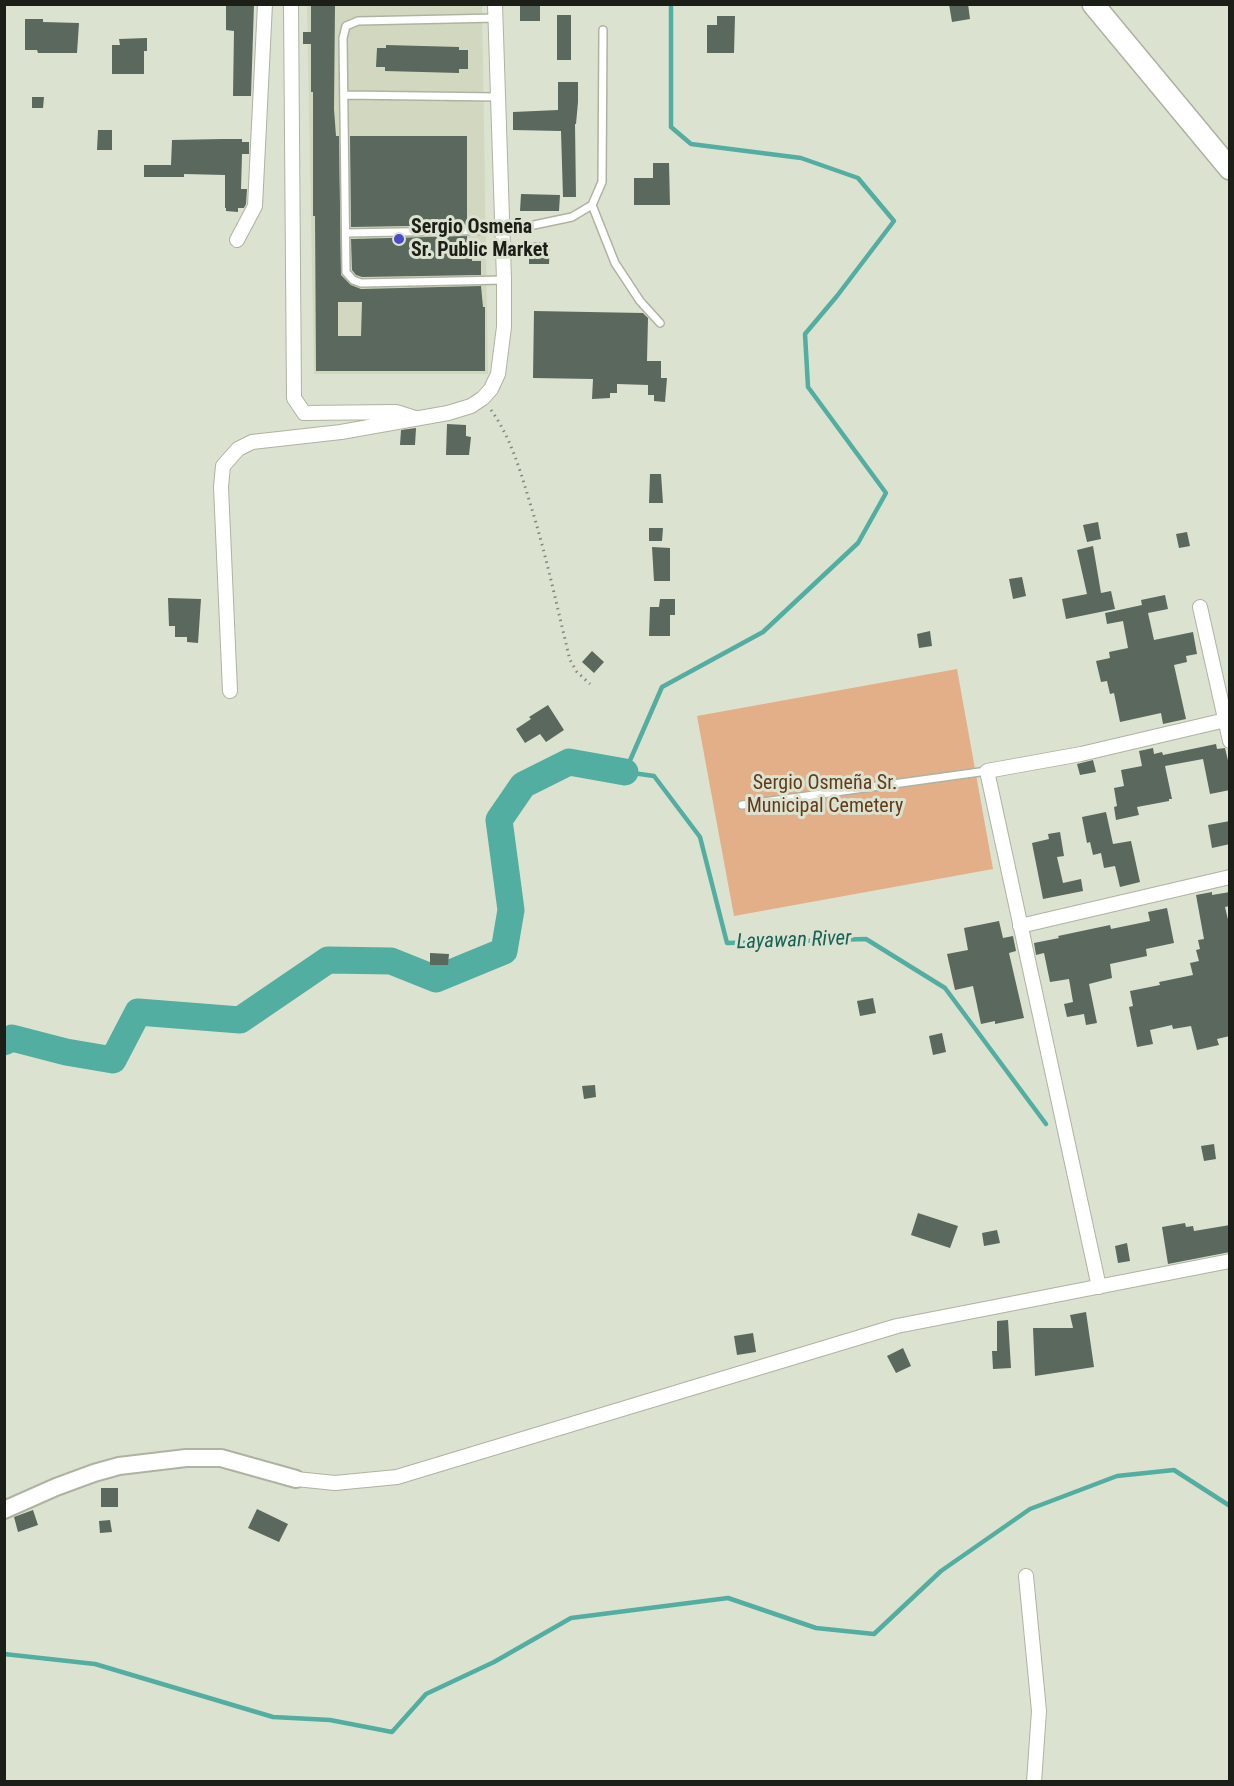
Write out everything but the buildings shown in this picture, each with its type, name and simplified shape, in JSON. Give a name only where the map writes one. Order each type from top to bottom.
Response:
[{"type":"highway","points":[[1094,4],[1230,169]]},
{"type":"street","points":[[237,240],[255,206],[265,4]]},
{"type":"street","points":[[291,4],[294,398],[304,413],[396,412],[419,419]]},
{"type":"street","points":[[230,691],[221,487],[223,466],[230,457],[252,442],[341,432],[456,411],[471,406],[483,398],[491,389],[498,374],[504,327],[504,280],[496,11]]},
{"type":"street","points":[[1200,607],[1230,741]]},
{"type":"street","points":[[1099,1287],[987,771],[1081,754],[1227,720]]},
{"type":"street","points":[[1020,926],[1230,877]]},
{"type":"street","points":[[4,1510],[94,1473],[119,1466],[186,1458],[221,1458],[296,1479],[335,1483],[397,1477],[897,1326],[1230,1261]]},
{"type":"street","points":[[1026,1576],[1039,1711],[1034,1782]]},
{"type":"lane","points":[[496,11],[358,21],[346,26],[344,32],[346,272],[353,280],[361,282],[504,280]]},
{"type":"lane","points":[[347,233],[534,225],[572,217],[592,205],[602,182],[603,30]]},
{"type":"lane","points":[[344,95],[498,97]]},
{"type":"lane","points":[[592,205],[615,263],[640,301],[660,323]]},
{"type":"lane","points":[[742,805],[987,771]]},
{"type":"path","points":[[483,398],[511,443],[539,530],[570,660],[576,672],[590,684]]},
{"type":"shaded area","name":"Sergio Osmeña Sr. Public Market","points":[[307,5],[482,5],[488,374],[314,374]]},
{"type":"green space","name":"Sergio Osmeña Sr. Municipal Cemetery","points":[[957,669],[993,869],[734,916],[697,716]]},
{"type":"waterway","points":[[671,4],[671,127],[691,144],[801,158],[858,178],[894,221],[805,334],[808,387],[886,493],[858,543],[763,632],[662,687],[625,772],[654,776],[700,837],[727,943],[866,939],[945,988],[1046,1124]]},
{"type":"waterway","name":"Layawan River","points":[[4,1042],[12,1038],[66,1052],[113,1060],[138,1012],[240,1020],[328,960],[391,961],[436,979],[504,951],[511,910],[499,820],[523,785],[569,762],[625,772]]},
{"type":"waterway","points":[[4,1654],[95,1664],[273,1717],[330,1720],[392,1732],[426,1694],[494,1662],[571,1618],[728,1598],[816,1628],[874,1634],[941,1571],[1030,1509],[1117,1476],[1174,1470],[1230,1506]]},
{"type":"place","name":"Sergio Osmeña Sr. Public Market","points":[[399,239]]}]
